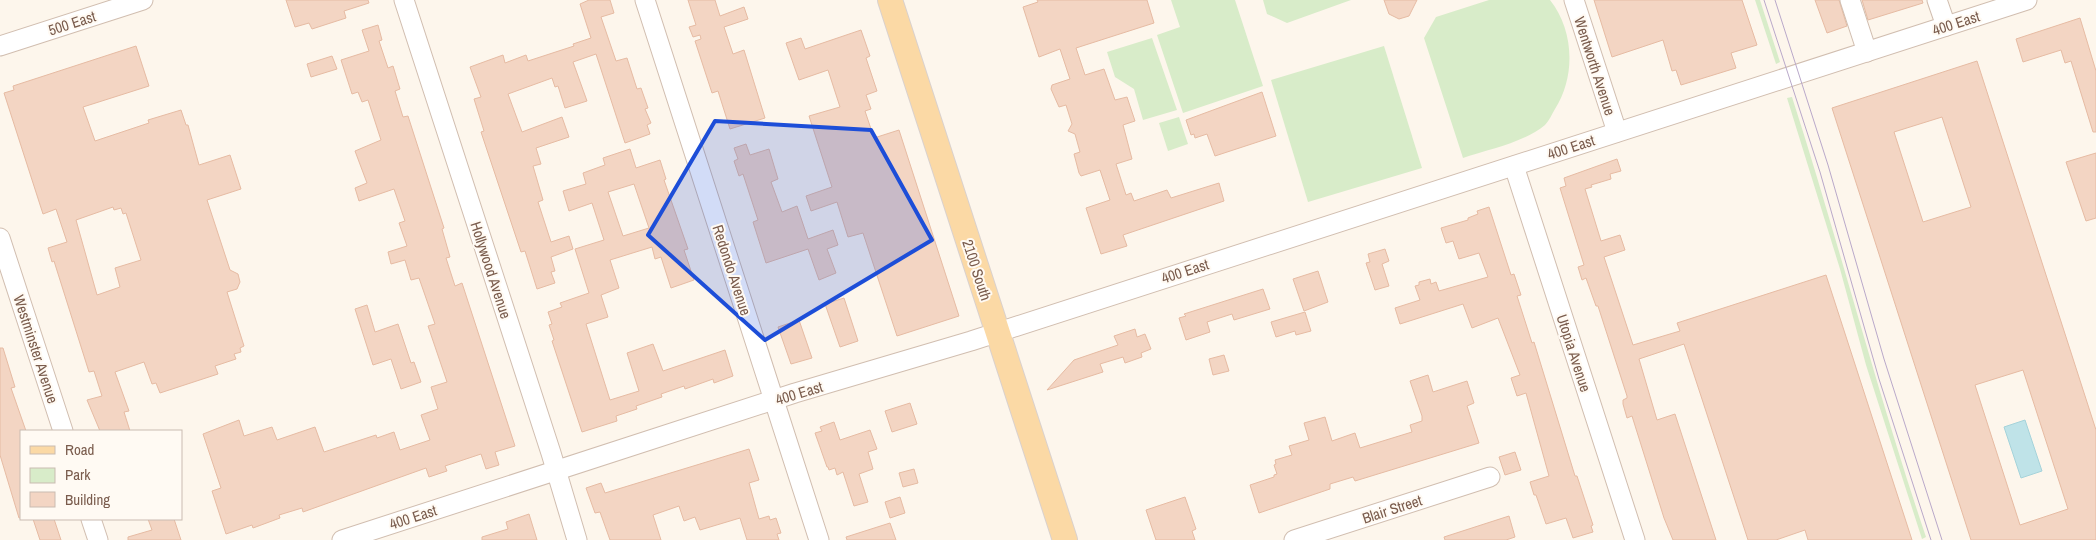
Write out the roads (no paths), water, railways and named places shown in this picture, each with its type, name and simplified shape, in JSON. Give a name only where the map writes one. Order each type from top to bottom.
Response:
[{"type":"main road","name":"2100 South","points":[[890,0],[1065,540]]},
{"type":"street","name":"500 East","points":[[0,46],[143,0]]},
{"type":"street","name":"Hollywood Avenue","points":[[404,0],[551,453],[577,540]]},
{"type":"street","name":"Redondo Avenue","points":[[645,0],[819,540]]},
{"type":"street","name":"Wentworth Avenue","points":[[1574,0],[1617,132]]},
{"type":"street","points":[[1850,0],[1867,52]]},
{"type":"street","points":[[1937,0],[1946,26]]},
{"type":"street","name":"400 East","points":[[342,540],[774,400],[997,332],[2027,0]]},
{"type":"street","name":"Utopia Avenue","points":[[1514,166],[1635,540]]},
{"type":"street","name":"Westminster Avenue","points":[[0,238],[63,430]]},
{"type":"street","name":"Blair Street","points":[[1294,540],[1490,477]]},
{"type":"street","points":[[91,520],[98,540]]},
{"type":"water","points":[[2025,420],[2042,471],[2021,478],[2004,427]]},
{"type":"tram line","points":[[1764,0],[1820,172],[1879,379],[1931,540]]},
{"type":"tram line","points":[[1775,0],[1828,165],[1884,359],[1942,540]]}]
